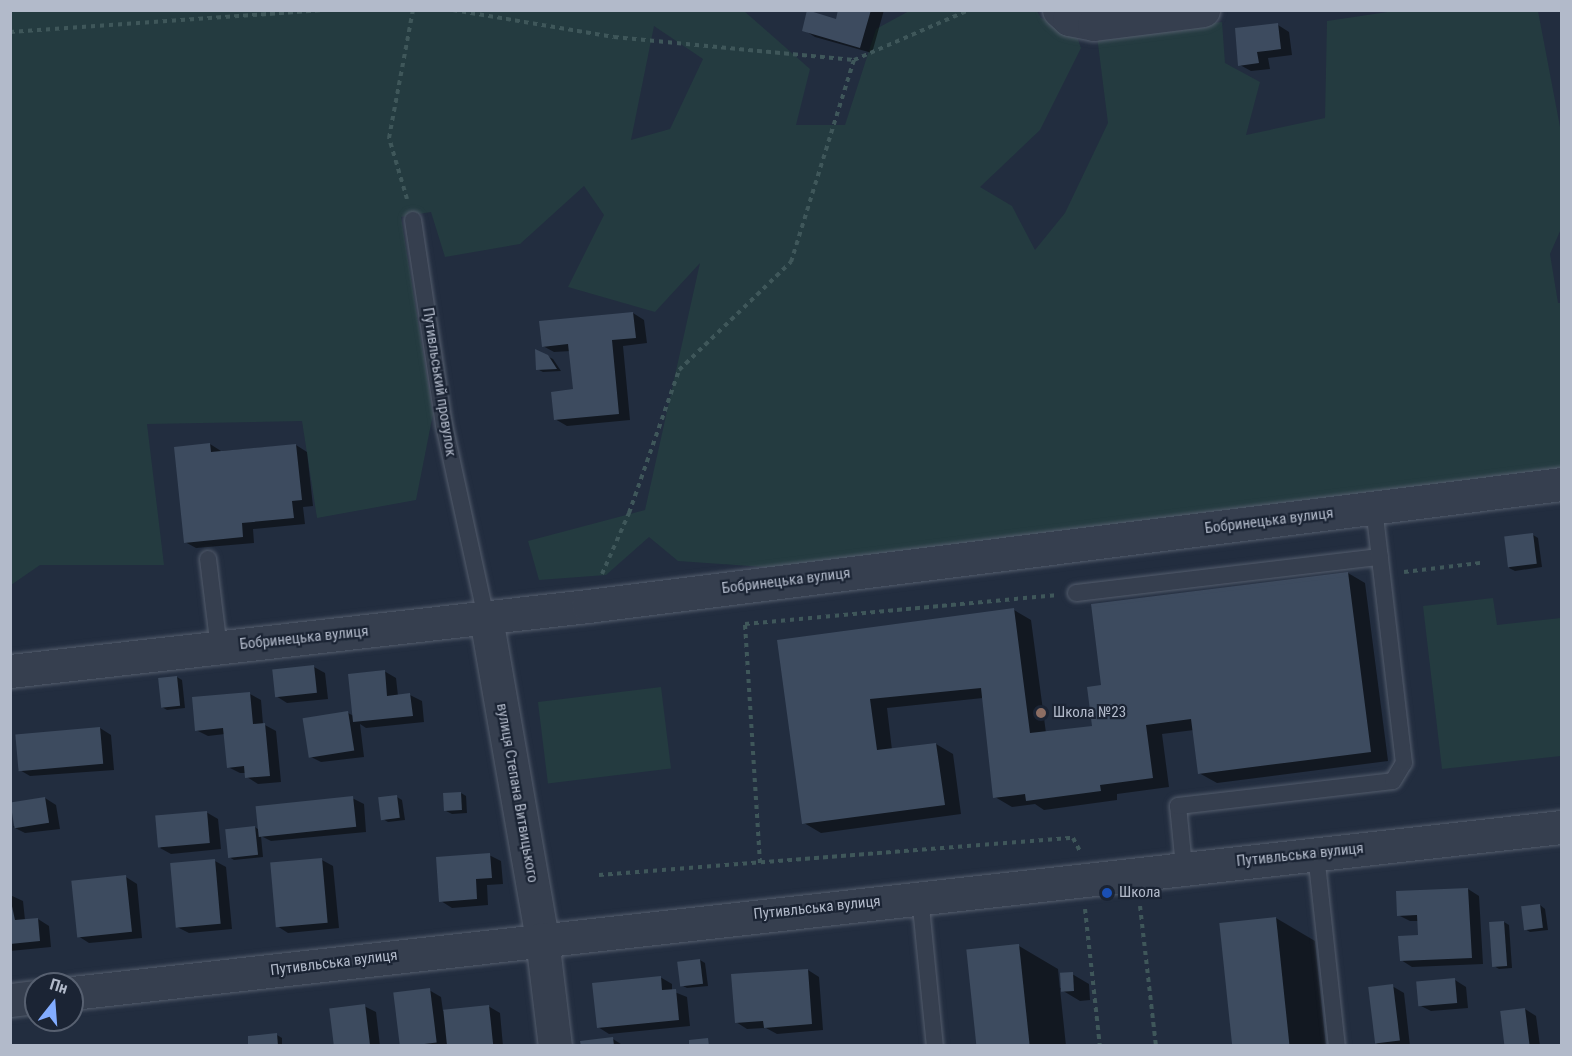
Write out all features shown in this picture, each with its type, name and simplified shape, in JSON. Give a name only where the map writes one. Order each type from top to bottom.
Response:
[{"type":"street","points":[[1059,10],[1069,19],[1094,24],[1203,10]]},
{"type":"street","name":"Бобринецька вулиця","points":[[10,671],[588,606],[1562,484]]},
{"type":"street","name":"вулиця Степана Витвицького","points":[[486,618],[542,939],[555,1046]]},
{"type":"street","name":"Путивльська вулиця","points":[[84,992],[1136,872],[1562,827]]},
{"type":"lane","name":"Путивльський провулок","points":[[413,220],[444,425],[470,542]]},
{"type":"lane","points":[[1184,867],[1178,806],[1394,781],[1404,762],[1374,507]]},
{"type":"lane","name":"вулиця Степана Витвицького","points":[[470,542],[486,618]]},
{"type":"lane","points":[[1076,593],[1380,557]]},
{"type":"lane","points":[[208,559],[219,648]]},
{"type":"lane","points":[[1316,854],[1337,1046]]},
{"type":"lane","points":[[920,897],[935,1046]]},
{"type":"path","points":[[10,32],[323,10]]},
{"type":"path","points":[[413,10],[389,138],[413,220]]},
{"type":"path","points":[[453,10],[614,37],[854,60],[969,10]]},
{"type":"path","points":[[588,606],[629,513],[679,370],[791,262],[854,60]]},
{"type":"path","points":[[1382,575],[1480,563]]},
{"type":"path","points":[[760,863],[745,624],[1076,593]]},
{"type":"path","points":[[1136,872],[1156,1046]]},
{"type":"green space","points":[[1401,10],[1538,11],[1561,132],[1561,229],[1550,254],[1558,303],[1561,303],[1561,477],[792,569],[678,561],[649,537],[606,575],[539,580],[528,541],[645,510],[700,263],[655,312],[568,287],[604,215],[584,186],[520,244],[445,257],[431,212],[401,217],[433,414],[416,500],[317,518],[302,421],[147,424],[164,565],[40,565],[11,585],[11,11],[744,11],[810,69],[796,125],[845,125],[876,29],[909,11],[1037,11],[1041,18],[1076,34],[1081,48],[1040,130],[980,187],[1012,206],[1035,250],[1065,213],[1108,123],[1097,36],[1222,22],[1225,63],[1260,82],[1246,135],[1325,118],[1327,21]],"holes":[[[654,26],[703,59],[670,129],[631,140]]]},
{"type":"green space","points":[[1493,598],[1497,625],[1561,618],[1561,756],[1442,769],[1423,606]]},
{"type":"green space","points":[[661,687],[671,768],[548,784],[538,702]]},
{"type":"building","points":[[807,10],[836,19],[838,10],[871,10],[860,48],[802,31]]},
{"type":"building","points":[[1278,23],[1281,49],[1257,52],[1259,63],[1238,66],[1235,28]]},
{"type":"building","points":[[633,312],[636,338],[612,340],[619,414],[554,420],[551,392],[573,389],[568,344],[542,347],[539,321]]},
{"type":"building","points":[[535,349],[548,355],[557,369],[536,370]]},
{"type":"building","points":[[210,443],[211,452],[296,444],[302,500],[292,501],[294,518],[242,523],[243,537],[184,543],[174,447]]},
{"type":"building","points":[[1533,533],[1537,564],[1508,567],[1504,537]]},
{"type":"building","points":[[1348,572],[1371,752],[1198,774],[1191,719],[1146,725],[1153,778],[1100,785],[1101,791],[1026,801],[1025,794],[993,798],[981,688],[870,699],[877,750],[936,743],[945,805],[802,824],[777,640],[1014,608],[1030,733],[1092,726],[1087,687],[1101,685],[1091,604]]},
{"type":"building","points":[[314,665],[317,693],[275,697],[272,669]]},
{"type":"building","points":[[385,670],[387,696],[410,693],[413,716],[353,722],[348,674]]},
{"type":"building","points":[[177,676],[180,706],[161,708],[158,678]]},
{"type":"building","points":[[250,692],[253,724],[265,723],[270,776],[245,778],[244,766],[227,768],[223,728],[195,731],[192,697]]},
{"type":"building","points":[[348,711],[354,751],[309,758],[303,718]]},
{"type":"building","points":[[100,727],[103,764],[19,771],[15,734]]},
{"type":"building","points":[[461,792],[462,810],[444,811],[443,793]]},
{"type":"building","points":[[397,795],[400,818],[381,820],[378,797]]},
{"type":"building","points":[[353,796],[356,827],[259,837],[256,806]]},
{"type":"building","points":[[45,797],[49,823],[14,828],[10,802]]},
{"type":"building","points":[[207,811],[210,843],[158,847],[155,816]]},
{"type":"building","points":[[255,826],[258,855],[228,858],[225,829]]},
{"type":"building","points":[[490,853],[492,878],[476,879],[477,899],[439,902],[436,857]]},
{"type":"building","points":[[322,858],[328,923],[276,927],[270,863]]},
{"type":"building","points":[[215,859],[221,924],[176,928],[170,863]]},
{"type":"building","points":[[126,875],[132,932],[77,937],[71,881]]},
{"type":"building","points":[[1468,888],[1472,958],[1400,961],[1398,936],[1418,935],[1417,915],[1397,916],[1396,891]]},
{"type":"building","points":[[10,897],[15,920],[38,918],[40,941],[10,944]]},
{"type":"building","points":[[1540,904],[1543,928],[1524,930],[1521,906]]},
{"type":"building","points":[[1276,917],[1290,1046],[1232,1046],[1219,923]]},
{"type":"building","points":[[1504,921],[1507,966],[1492,967],[1489,922]]},
{"type":"building","points":[[1019,944],[1030,1046],[976,1046],[966,950]]},
{"type":"building","points":[[700,959],[703,984],[680,987],[677,962]]},
{"type":"building","points":[[808,969],[812,1024],[764,1028],[763,1021],[735,1023],[731,974]]},
{"type":"building","points":[[1073,972],[1074,991],[1061,992],[1060,973]]},
{"type":"building","points":[[661,976],[662,990],[676,989],[679,1020],[597,1028],[592,983]]},
{"type":"building","points":[[1455,978],[1457,1003],[1418,1006],[1416,981]]},
{"type":"building","points":[[1393,984],[1400,1041],[1375,1044],[1368,987]]},
{"type":"building","points":[[430,988],[437,1043],[400,1046],[393,993]]},
{"type":"building","points":[[365,1004],[370,1046],[334,1046],[329,1008]]},
{"type":"building","points":[[489,1005],[493,1046],[447,1046],[443,1010]]},
{"type":"building","points":[[1525,1008],[1530,1046],[1504,1046],[1500,1011]]},
{"type":"building","points":[[277,1033],[278,1046],[248,1046],[248,1036]]},
{"type":"building","points":[[613,1037],[614,1046],[581,1046],[580,1041]]},
{"type":"building","points":[[708,1038],[709,1046],[689,1046],[689,1040]]},
{"type":"place","name":"Школа №23","points":[[1041,713]]},
{"type":"place","name":"Школа","points":[[1107,893]]}]
